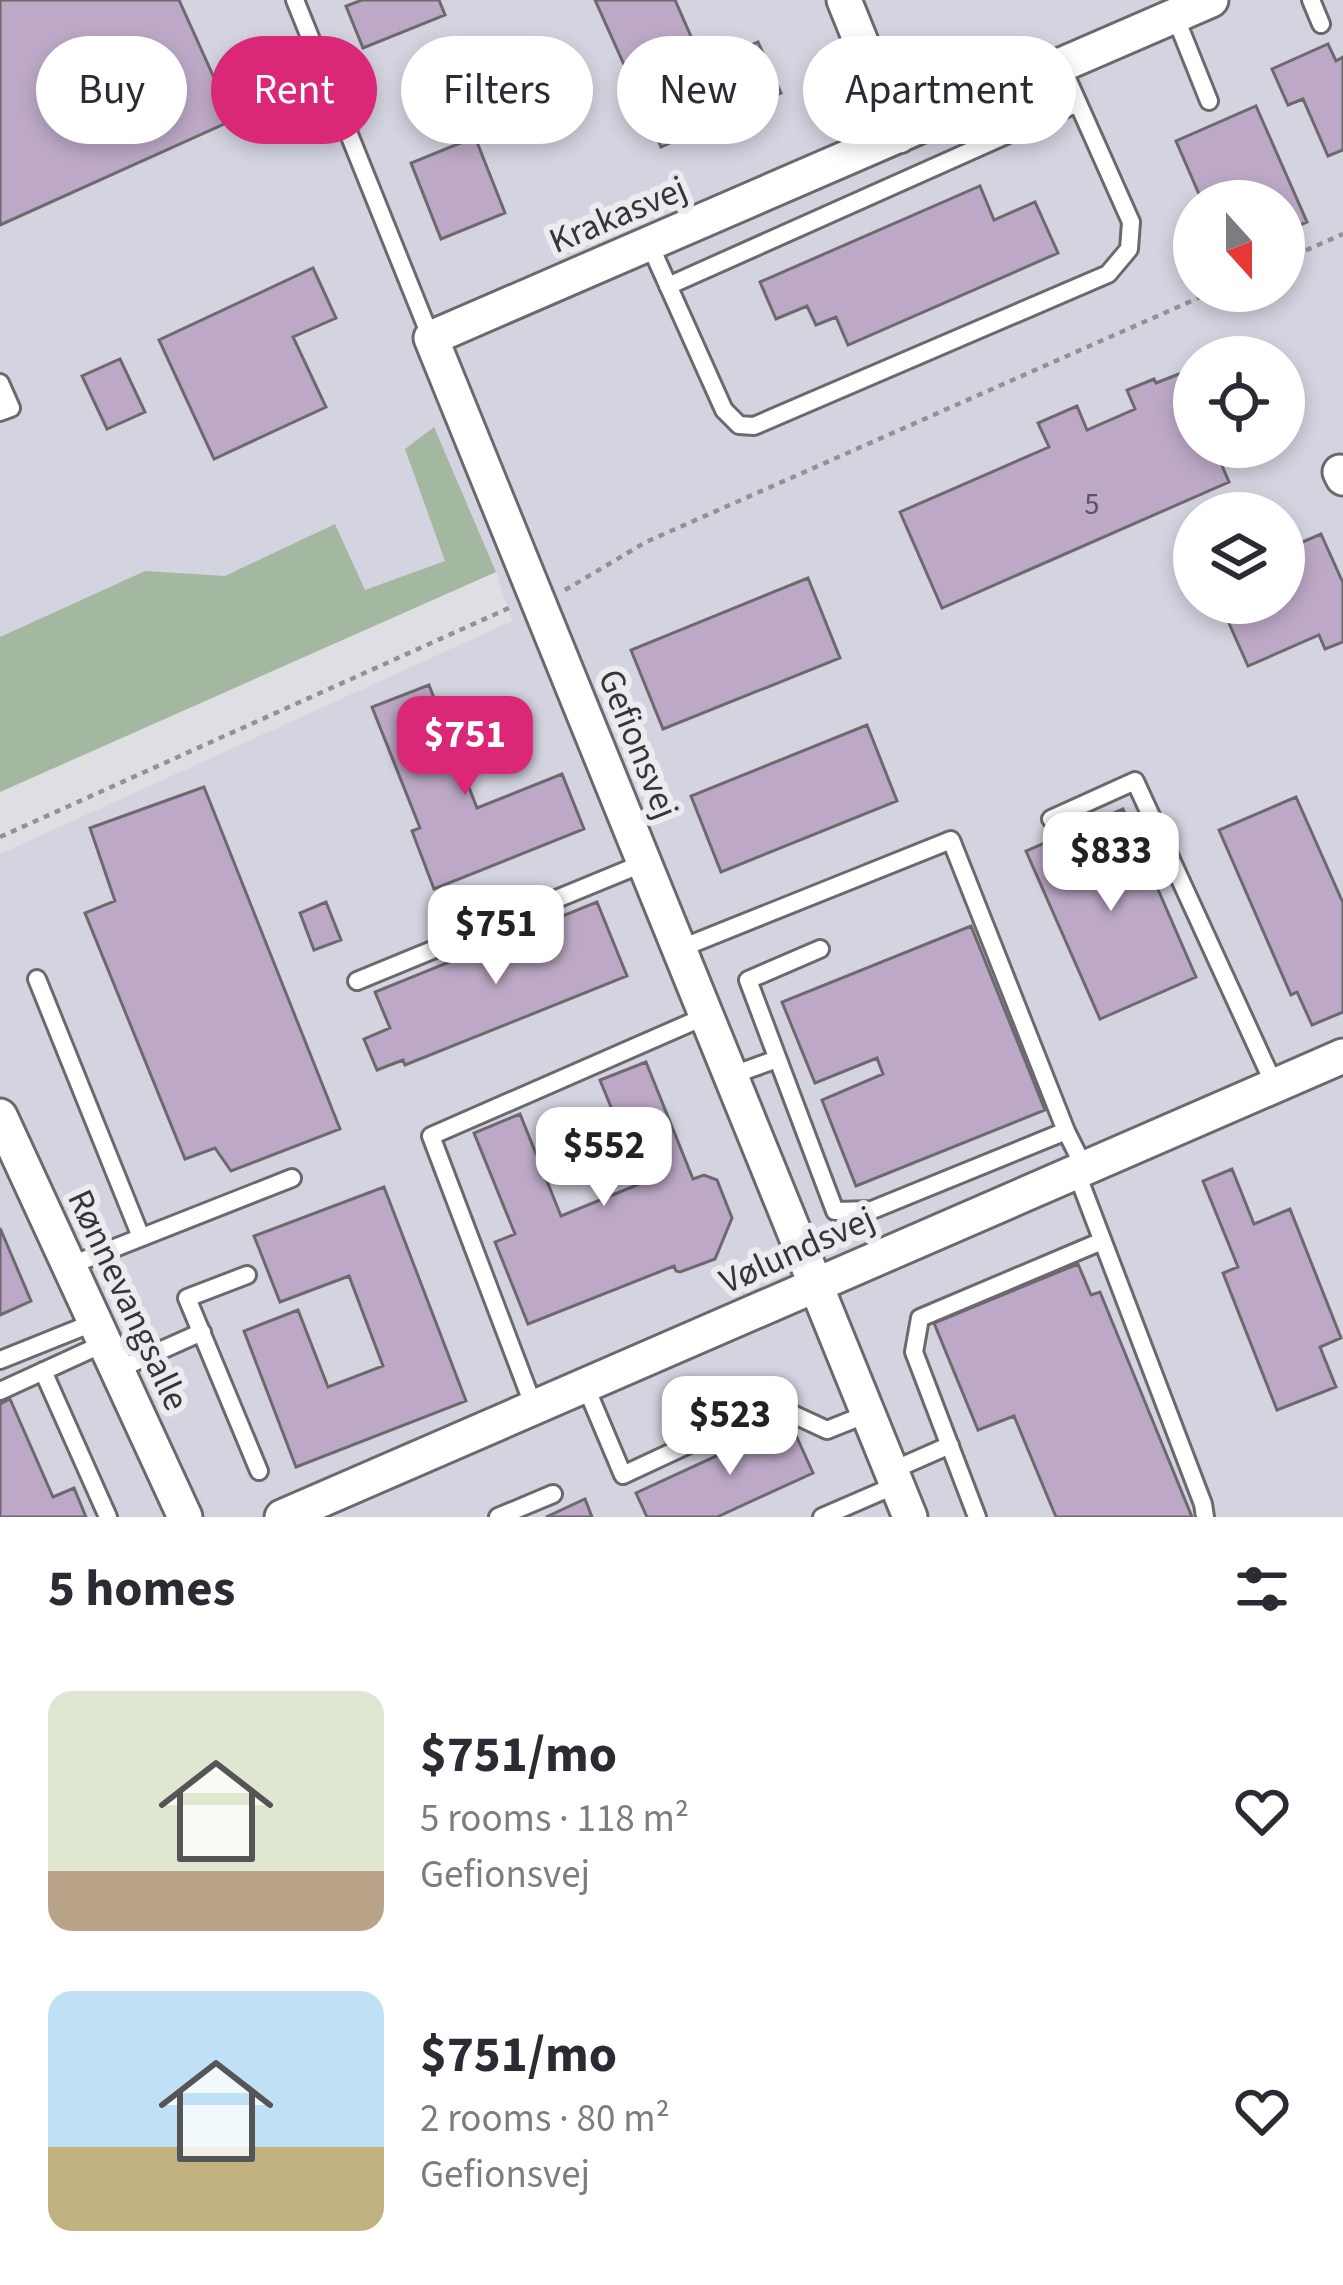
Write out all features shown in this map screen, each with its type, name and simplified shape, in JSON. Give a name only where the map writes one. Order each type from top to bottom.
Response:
[{"type":"street","points":[[844,0],[858,36]]},
{"type":"street","name":"Krakasvej","points":[[1076,57],[1166,12],[1211,0]]},
{"type":"street","name":"Krakasvej","points":[[431,338],[880,144]]},
{"type":"street","name":"Gefionsvej","points":[[431,338],[910,1517]]},
{"type":"street","name":"Vølundsvej","points":[[282,1517],[327,1508],[534,1407],[1343,1056]]},
{"type":"street","name":"Rønnevangsalle","points":[[0,1116],[185,1517]]},
{"type":"lane","name":"Gefionsvej","points":[[295,0],[431,338]]},
{"type":"lane","points":[[1311,0],[1321,24]]},
{"type":"lane","points":[[1166,12],[1209,101]]},
{"type":"lane","points":[[649,244],[724,410],[739,425],[754,426],[1108,274],[1129,249],[1131,222],[1076,99]]},
{"type":"lane","points":[[668,286],[1078,103]]},
{"type":"lane","points":[[0,383],[11,407],[0,412]]},
{"type":"lane","points":[[1051,820],[1135,781],[1274,1084]]},
{"type":"lane","points":[[679,949],[951,840],[1066,1131],[1205,1517]]},
{"type":"lane","points":[[357,981],[644,863]]},
{"type":"lane","points":[[820,950],[748,980],[835,1211],[872,1210],[1066,1131]]},
{"type":"lane","points":[[37,979],[141,1237]]},
{"type":"lane","points":[[534,1407],[431,1136],[706,1016]]},
{"type":"lane","points":[[730,1076],[777,1058]]},
{"type":"lane","points":[[69,1266],[292,1178]]},
{"type":"lane","points":[[977,1517],[914,1352],[920,1318],[1102,1241]]},
{"type":"lane","points":[[247,1275],[187,1298],[259,1471]]},
{"type":"lane","points":[[0,1360],[202,1332]]},
{"type":"lane","points":[[0,1391],[106,1345]]},
{"type":"lane","points":[[43,1371],[108,1517]]},
{"type":"lane","points":[[585,1385],[623,1475],[772,1405],[826,1430],[868,1414]]},
{"type":"lane","points":[[822,1517],[950,1445]]},
{"type":"lane","points":[[498,1517],[553,1494]]},
{"type":"path","points":[[1305,251],[1343,234]]},
{"type":"path","points":[[0,837],[538,601],[646,542],[1173,309]]},
{"type":"shaded area","points":[[0,0],[1343,0],[1343,1517],[0,1517],[0,854],[512,621],[496,572],[406,449],[446,561],[365,591],[335,524],[225,577],[145,571],[0,637]]},
{"type":"green space","points":[[434,427],[496,572],[0,792],[0,637],[145,571],[225,576],[335,524],[365,590],[445,561],[405,449]]},
{"type":"building","points":[[0,0],[179,0],[211,71],[211,130],[187,141],[187,36],[36,36],[36,144],[180,144],[0,225]]},
{"type":"building","points":[[362,0],[439,0],[445,15],[377,42],[377,36],[358,36],[346,6]]},
{"type":"building","points":[[595,0],[675,0],[691,36],[617,36],[617,49]]},
{"type":"building","points":[[1328,44],[1336,61],[1343,57],[1343,150],[1328,156],[1303,99],[1288,105],[1272,69]]},
{"type":"building","points":[[1256,106],[1289,180],[1193,180],[1176,141]]},
{"type":"building","points":[[458,144],[478,144],[505,213],[441,239],[411,163]]},
{"type":"building","points":[[980,186],[994,220],[1035,202],[1058,253],[848,345],[836,317],[816,325],[807,306],[776,319],[760,282]]},
{"type":"building","points":[[313,268],[336,318],[293,337],[326,407],[214,459],[159,340]]},
{"type":"building","points":[[120,359],[145,412],[107,429],[82,376]]},
{"type":"building","points":[[1173,376],[1173,468],[1223,468],[1229,482],[1206,492],[1173,492],[1173,507],[942,608],[900,512],[1049,447],[1038,423],[1077,406],[1087,430],[1135,409],[1127,390],[1154,379],[1156,383]]},
{"type":"building","points":[[1321,534],[1343,583],[1343,642],[1325,649],[1319,635],[1248,666],[1229,624],[1305,624],[1305,541]]},
{"type":"building","points":[[808,578],[840,658],[663,729],[631,650]]},
{"type":"building","points":[[429,685],[477,808],[562,774],[584,829],[434,889],[412,831],[420,828],[372,707]]},
{"type":"building","points":[[867,725],[897,801],[721,872],[691,796]]},
{"type":"building","points":[[204,787],[340,1129],[231,1171],[215,1148],[185,1159],[85,913],[115,901],[90,828]]},
{"type":"building","points":[[1296,797],[1343,903],[1343,1012],[1312,1025],[1297,992],[1291,995],[1219,830]]},
{"type":"building","points":[[1123,809],[1196,977],[1100,1019],[1026,851]]},
{"type":"building","points":[[326,902],[341,940],[314,950],[300,913]]},
{"type":"building","points":[[597,902],[627,976],[405,1065],[403,1060],[377,1070],[364,1039],[390,1028],[375,992]]},
{"type":"building","points":[[971,926],[1045,1110],[856,1186],[822,1100],[883,1074],[877,1058],[815,1083],[782,1002]]},
{"type":"building","points":[[646,1062],[693,1179],[704,1175],[717,1180],[732,1218],[715,1259],[680,1272],[674,1266],[528,1324],[495,1242],[515,1234],[474,1133],[520,1114],[561,1216],[642,1183],[600,1080]]},
{"type":"building","points":[[1232,1169],[1254,1224],[1290,1209],[1341,1338],[1320,1347],[1336,1387],[1277,1410],[1223,1273],[1238,1267],[1203,1181]]},
{"type":"building","points":[[384,1187],[466,1401],[296,1467],[244,1331],[298,1310],[328,1387],[383,1366],[349,1276],[280,1302],[254,1236]]},
{"type":"building","points":[[0,1228],[31,1301],[0,1315]]},
{"type":"building","points":[[1078,1264],[1091,1295],[1100,1292],[1192,1517],[1056,1517],[1014,1416],[978,1430],[934,1323]]},
{"type":"building","points":[[10,1399],[53,1497],[74,1488],[86,1517],[0,1517],[0,1404]]},
{"type":"building","points":[[790,1422],[813,1473],[717,1517],[647,1517],[636,1493]]},
{"type":"building","points":[[585,1499],[592,1517],[546,1517]]}]
